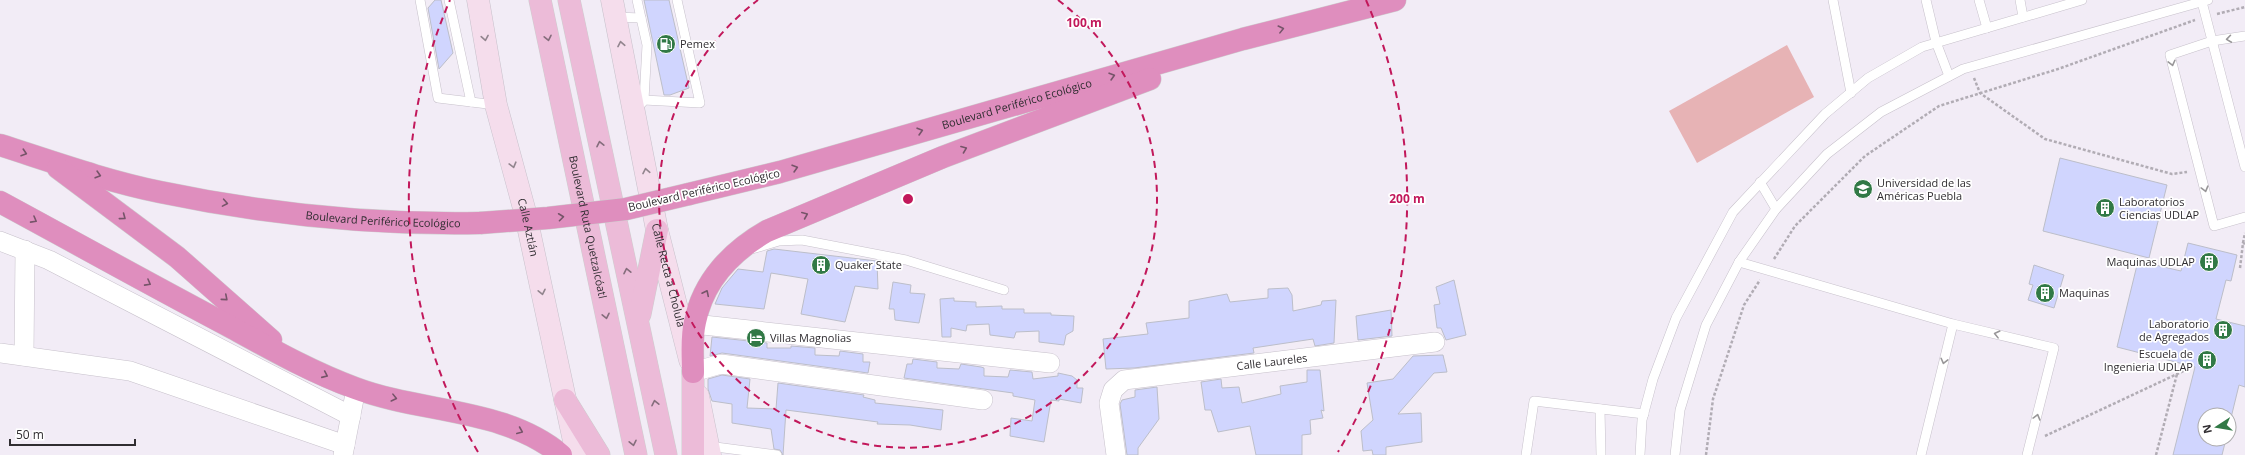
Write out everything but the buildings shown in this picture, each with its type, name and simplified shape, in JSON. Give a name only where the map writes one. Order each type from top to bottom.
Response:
[{"type":"highway","points":[[1343,13],[1365,0]]},
{"type":"highway","name":"Boulevard Periférico Ecológico","points":[[0,145],[160,192],[288,214],[381,221],[480,223],[548,218],[626,209],[780,172],[1243,39],[1395,0]]},
{"type":"highway","points":[[693,372],[694,324],[706,290],[726,261],[739,250],[767,231],[921,167],[1172,71],[1243,39]]},
{"type":"highway","points":[[47,160],[177,257],[228,300],[294,361]]},
{"type":"highway","points":[[0,202],[294,361],[356,389],[511,427],[532,436],[561,455]]},
{"type":"main road","name":"Calle Aztlán","points":[[478,0],[496,105],[525,212],[577,455]]},
{"type":"main road","name":"Boulevard Ruta Quetzalcóatl","points":[[540,0],[636,455]]},
{"type":"main road","points":[[569,0],[666,455]]},
{"type":"main road","name":"Calle Recta a Cholula","points":[[614,9],[640,104],[658,230],[693,372]]},
{"type":"main road","points":[[638,323],[658,230]]},
{"type":"main road","points":[[693,372],[704,452]]},
{"type":"main road","points":[[565,400],[599,455]]},
{"type":"street","points":[[0,241],[49,260],[351,416]]},
{"type":"street","points":[[24,356],[25,250]]},
{"type":"street","points":[[694,324],[1050,363]]},
{"type":"street","name":"Calle Laureles","points":[[1116,455],[1109,403],[1113,390],[1124,380],[1435,342]]},
{"type":"street","points":[[0,353],[130,371],[344,450],[356,389]]},
{"type":"street","points":[[693,372],[721,364],[983,400]]},
{"type":"lane","points":[[420,0],[438,98],[496,105]]},
{"type":"lane","points":[[449,0],[471,102]]},
{"type":"lane","points":[[637,0],[647,44],[640,104],[700,103],[677,0]]},
{"type":"lane","points":[[1833,0],[1851,93]]},
{"type":"lane","points":[[1926,0],[1936,42],[1950,76]]},
{"type":"lane","points":[[1979,0],[1986,28]]},
{"type":"lane","points":[[2020,0],[2023,17]]},
{"type":"lane","points":[[1640,455],[1644,414],[1653,379],[1676,318],[1733,212],[1825,114],[1868,78],[1922,47],[2023,17],[2067,2],[2082,0]]},
{"type":"lane","points":[[1675,455],[1680,410],[1706,325],[1739,262],[1776,209],[1827,154],[1881,112],[1950,76],[1970,67],[2205,1],[2206,16],[2212,41],[2245,167]]},
{"type":"lane","points":[[614,9],[641,18]]},
{"type":"lane","points":[[2245,36],[2212,41],[2170,55],[2214,226],[2245,217]]},
{"type":"lane","points":[[1760,182],[1776,209]]},
{"type":"lane","points":[[739,250],[745,251],[779,241],[802,240],[906,260],[1004,290]]},
{"type":"lane","points":[[1739,262],[1768,269],[1953,324],[2054,348],[2027,455]]},
{"type":"lane","points":[[1921,455],[1953,324]]},
{"type":"lane","points":[[1526,455],[1534,401],[1644,414]]},
{"type":"lane","points":[[1600,409],[1600,455]]},
{"type":"lane","points":[[704,452],[776,455]]},
{"type":"path","points":[[1706,455],[1713,399],[1744,305],[1795,226],[1865,156],[1939,106],[2058,69],[2206,16],[2245,7]]},
{"type":"path","points":[[1970,67],[1980,93],[2045,139],[2172,174],[2200,171]]},
{"type":"path","points":[[2240,268],[2245,233]]},
{"type":"path","points":[[2030,443],[2192,367]]},
{"type":"path","points":[[2156,455],[2178,374]]},
{"type":"shaded area","points":[[1787,45],[1814,97],[1697,163],[1669,111]]},
{"type":"place","name":"Pemex","points":[[666,44]]},
{"type":"place","name":"Universidad de las Américas Puebla","points":[[1863,189]]},
{"type":"place","name":"Laboratorios Ciencias UDLAP","points":[[2105,208]]},
{"type":"place","name":"Maquinas UDLAP","points":[[2209,262]]},
{"type":"place","name":"Quaker State","points":[[821,265]]},
{"type":"place","name":"Maquinas","points":[[2045,293]]},
{"type":"place","name":"Laboratorio de Agregados","points":[[2223,330]]},
{"type":"place","name":"Villas Magnolias","points":[[756,338]]},
{"type":"place","name":"Escuela de Ingenieria UDLAP","points":[[2207,360]]}]
